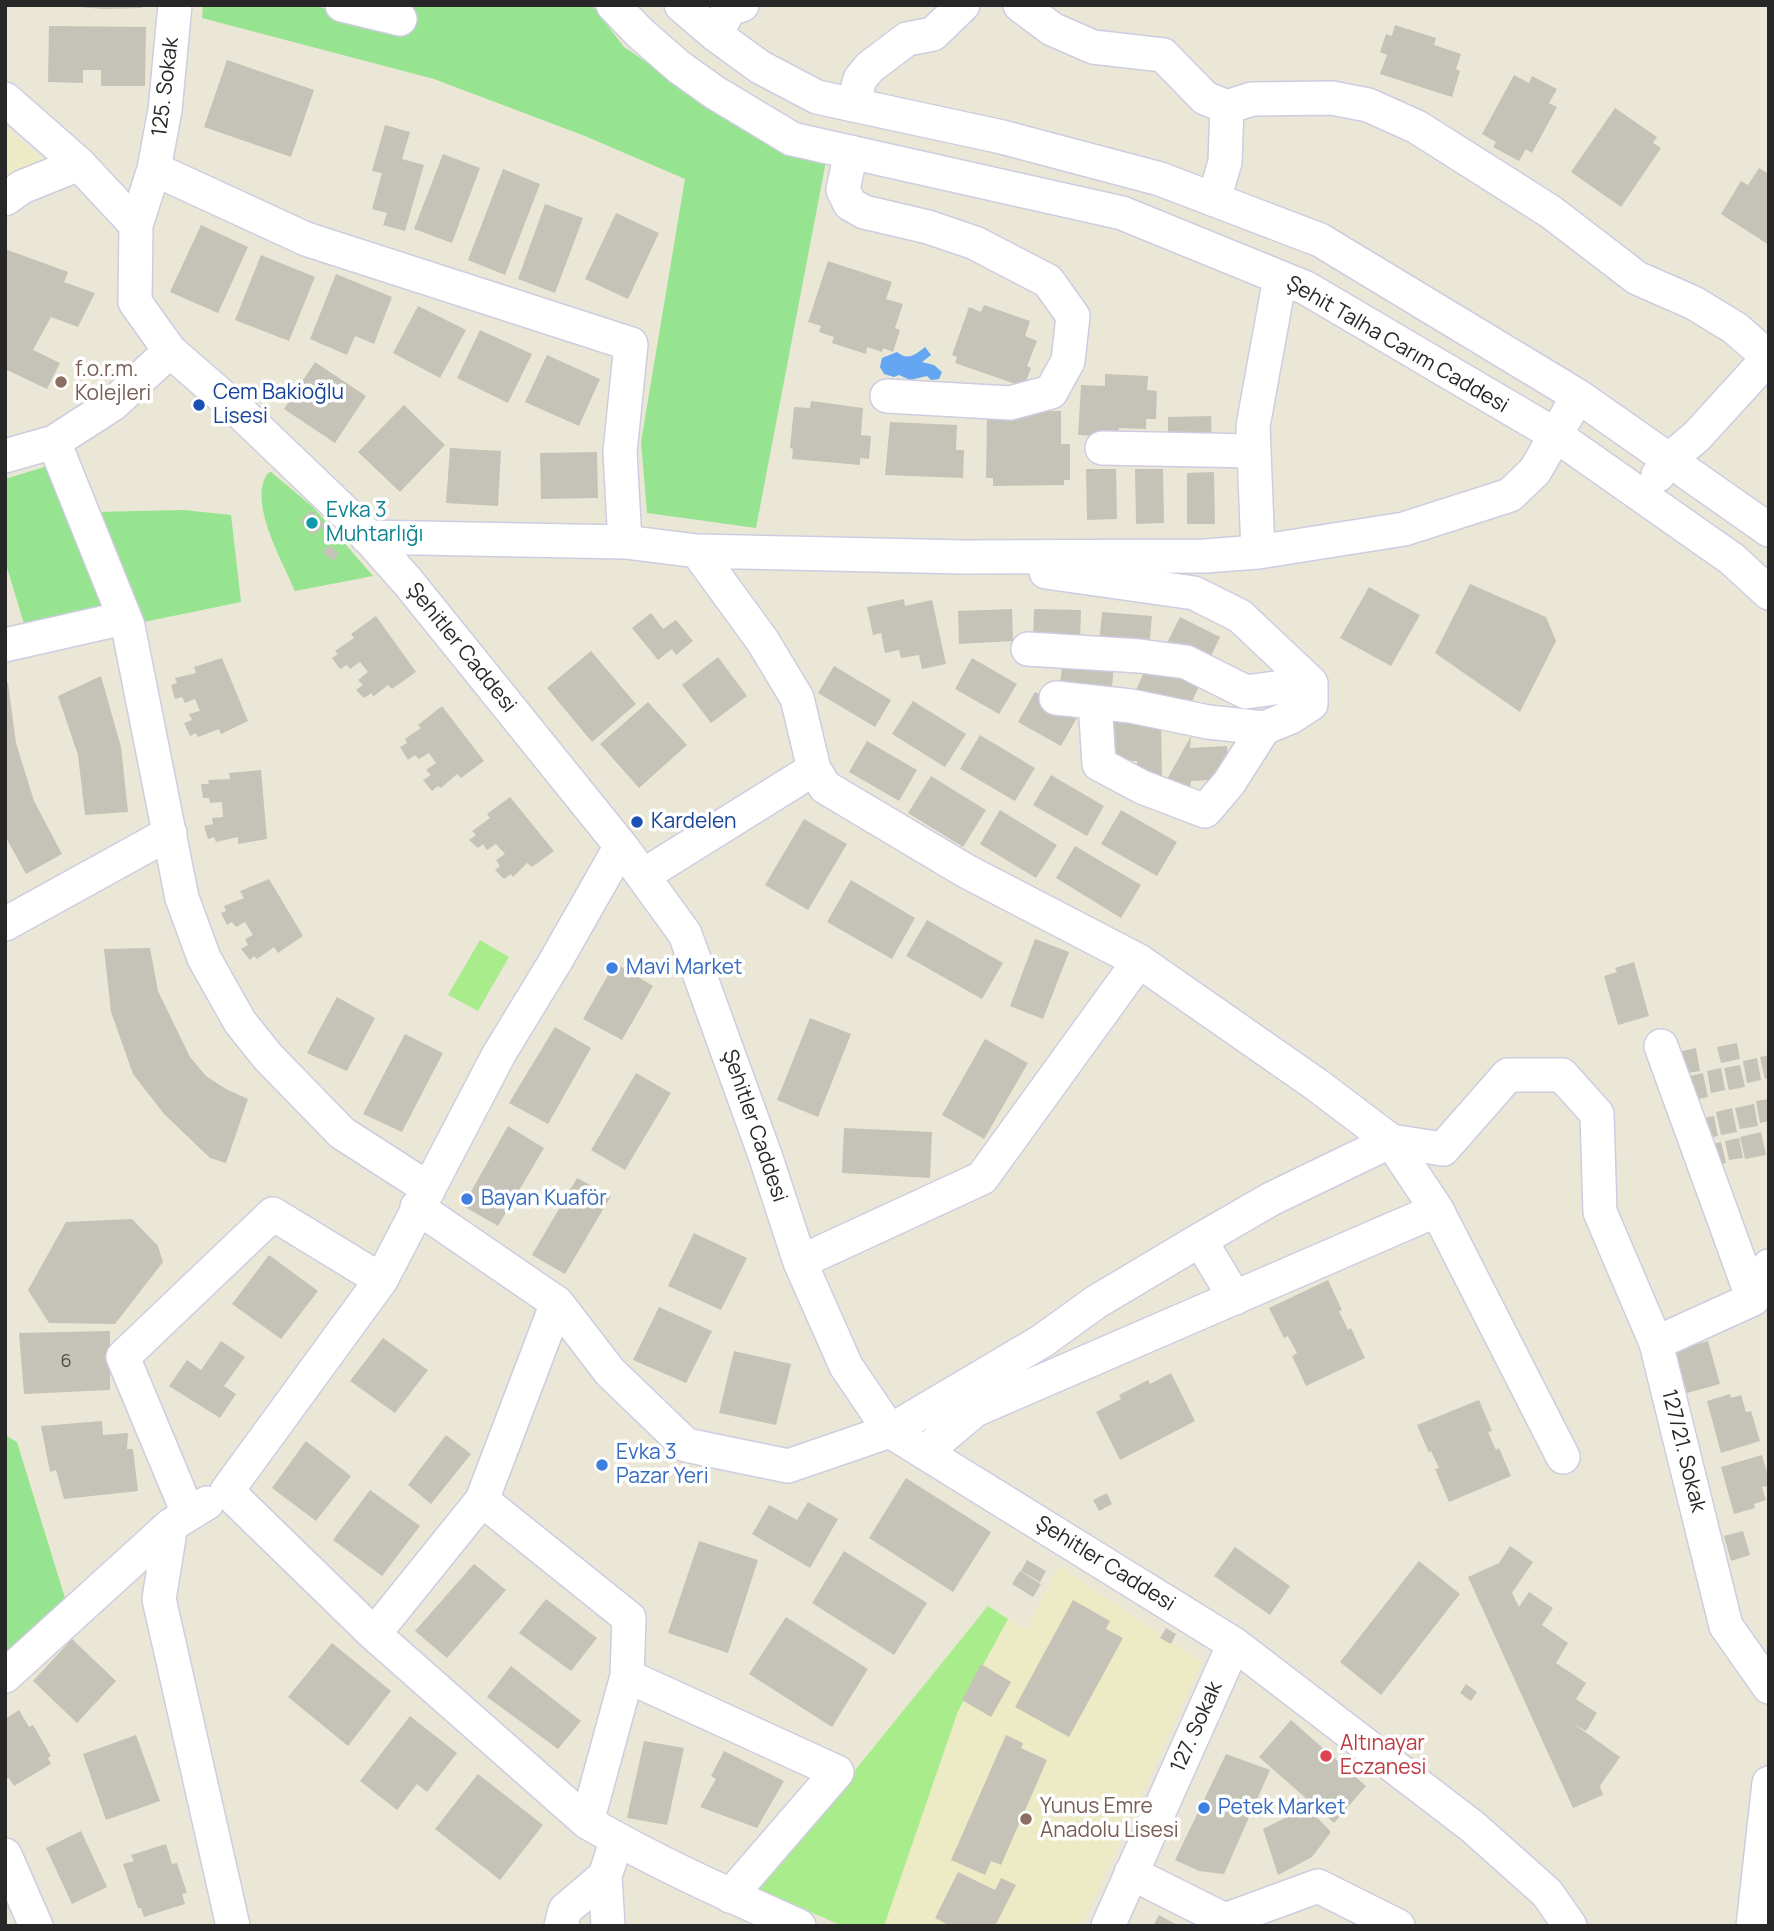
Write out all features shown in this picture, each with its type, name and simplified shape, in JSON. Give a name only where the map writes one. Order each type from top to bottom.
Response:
[{"type":"street","name":"125. Sokak","points":[[154,169],[165,110],[175,5]]},
{"type":"street","points":[[342,5],[400,19]]},
{"type":"street","name":"Şehit Talha Carım Caddesi","points":[[613,5],[679,67],[714,92],[792,139],[1122,214],[1306,288],[1544,428],[1732,559],[1769,593]]},
{"type":"street","points":[[681,5],[716,36],[760,67],[817,97],[1002,137],[1160,180],[1320,240],[1568,389],[1769,530]]},
{"type":"street","points":[[716,36],[729,9],[742,5]]},
{"type":"street","points":[[853,105],[860,79],[870,67],[906,39],[933,34],[963,5]]},
{"type":"street","points":[[1020,5],[1052,29],[1093,47],[1163,55],[1205,97],[1227,107],[1252,99],[1332,98],[1368,105],[1417,127],[1551,212],[1637,278],[1694,303],[1735,328],[1769,357],[1697,436],[1670,460],[1641,495]]},
{"type":"street","points":[[5,99],[79,164],[135,225]]},
{"type":"street","points":[[1214,200],[1225,162],[1227,107]]},
{"type":"street","points":[[851,152],[843,190],[850,204],[864,212],[928,227],[975,243],[1048,281],[1073,316],[1068,361],[1051,392],[1010,403],[887,396]]},
{"type":"street","points":[[5,199],[22,187],[79,164]]},
{"type":"street","name":"Şehitler Caddesi","points":[[154,169],[135,225],[135,302],[170,351],[239,411],[353,520],[408,582],[644,875],[685,934],[766,1158],[800,1262],[846,1366],[890,1431],[1234,1644],[1472,1828],[1547,1893],[1570,1926]]},
{"type":"street","points":[[154,169],[306,239],[631,344],[620,452],[625,542]]},
{"type":"street","points":[[1258,552],[1253,426],[1280,278]]},
{"type":"street","points":[[5,456],[54,442],[113,404],[170,351]]},
{"type":"street","points":[[367,537],[625,542],[697,551],[964,557],[1205,556],[1258,552],[1404,529],[1510,495],[1535,471],[1544,428],[1568,389]]},
{"type":"street","points":[[54,442],[128,626],[183,898],[204,958],[240,1022],[268,1057],[342,1133],[557,1303],[610,1372],[685,1445],[788,1466],[890,1431],[1042,1341],[1096,1303],[1200,1240],[1271,1199],[1391,1141]]},
{"type":"street","points":[[1101,448],[1254,451]]},
{"type":"street","points":[[697,551],[762,640],[797,698],[814,769],[825,787],[954,864],[1139,961],[1317,1085],[1391,1141],[1437,1210],[1563,1457]]},
{"type":"street","points":[[964,557],[1070,577],[1194,593],[1240,616],[1311,682],[1311,704],[1291,717],[1264,728],[1208,722],[1131,706],[1056,698]]},
{"type":"street","points":[[5,643],[124,618]]},
{"type":"street","points":[[1028,649],[1140,656],[1186,662],[1246,692],[1311,682]]},
{"type":"street","points":[[1095,702],[1099,764],[1142,787],[1205,811],[1229,783],[1264,728]]},
{"type":"street","points":[[644,875],[814,769]]},
{"type":"street","points":[[5,924],[170,833]]},
{"type":"street","points":[[5,1676],[180,1519],[227,1491],[382,1280],[499,1054],[621,846]]},
{"type":"street","points":[[800,1262],[982,1178],[1139,961]]},
{"type":"street","points":[[1661,1046],[1753,1299]]},
{"type":"street","name":"127/21. Sokak","points":[[1391,1141],[1443,1149],[1508,1075],[1562,1074],[1597,1114],[1600,1212],[1656,1343],[1726,1626],[1769,1687]]},
{"type":"street","points":[[925,1452],[975,1410],[1437,1210]]},
{"type":"street","points":[[233,1926],[159,1599],[180,1519],[122,1357],[273,1214],[382,1280]]},
{"type":"street","points":[[1200,1240],[1235,1298]]},
{"type":"street","points":[[1656,1343],[1753,1299],[1769,1266]]},
{"type":"street","points":[[374,1634],[482,1500],[557,1303]]},
{"type":"street","points":[[227,1491],[374,1634],[587,1822],[780,1922]]},
{"type":"street","points":[[482,1500],[629,1618],[627,1676],[587,1822]]},
{"type":"street","name":"127. Sokak","points":[[1108,1926],[1234,1644]]},
{"type":"street","points":[[627,1676],[837,1772],[730,1896]]},
{"type":"street","points":[[1753,1926],[1769,1783]]},
{"type":"street","points":[[608,1926],[605,1876],[617,1839]]},
{"type":"street","points":[[5,1855],[36,1926]]},
{"type":"street","points":[[1131,1873],[1226,1923],[1318,1886],[1398,1926]]},
{"type":"street","points":[[561,1926],[565,1910],[605,1876]]},
{"type":"shaded area","points":[[5,128],[43,159],[5,186]]},
{"type":"shaded area","name":"Yunus Emre Anadolu Lisesi","points":[[1059,1566],[1202,1662],[1081,1926],[884,1926],[958,1711],[1008,1619],[1026,1629]]},
{"type":"green space","points":[[203,5],[311,5],[392,24],[397,5],[592,5],[624,47],[688,90],[826,161],[756,528],[647,513],[641,442],[685,179],[585,136],[434,79],[202,18]]},
{"type":"green space","points":[[51,465],[105,607],[25,627],[5,561],[5,479]]},
{"type":"green space","points":[[271,472],[313,507],[373,576],[295,591],[264,515],[263,485]]},
{"type":"green space","points":[[184,510],[231,515],[241,602],[139,623],[93,512]]},
{"type":"green space","points":[[480,940],[509,957],[478,1011],[448,995]]},
{"type":"green space","points":[[5,1435],[17,1442],[65,1598],[5,1659]]},
{"type":"green space","points":[[988,1606],[1008,1619],[958,1711],[884,1926],[843,1926],[758,1890]]},
{"type":"water","points":[[925,347],[931,355],[922,362],[934,365],[942,372],[939,379],[931,380],[927,376],[910,380],[899,375],[894,377],[884,374],[880,367],[882,358],[897,352],[911,356]]},
{"type":"building","points":[[79,5],[142,5],[142,8],[104,9]]},
{"type":"building","points":[[1395,25],[1436,38],[1434,45],[1461,54],[1456,69],[1460,71],[1452,97],[1380,74],[1387,55],[1380,52],[1386,34],[1392,36]]},
{"type":"building","points":[[49,26],[146,27],[145,86],[101,86],[101,70],[83,70],[83,83],[48,82]]},
{"type":"building","points":[[227,60],[314,90],[291,157],[204,127]]},
{"type":"building","points":[[1514,75],[1529,83],[1532,76],[1557,89],[1549,103],[1557,107],[1532,153],[1526,149],[1519,161],[1493,147],[1496,142],[1482,134]]},
{"type":"building","points":[[1615,108],[1657,137],[1653,143],[1661,148],[1621,207],[1571,172]]},
{"type":"building","points":[[385,125],[410,132],[402,159],[424,165],[405,231],[383,225],[387,213],[372,209],[382,173],[372,171]]},
{"type":"building","points":[[443,154],[480,168],[452,243],[414,229]]},
{"type":"building","points":[[1759,168],[1769,174],[1769,245],[1721,214],[1741,181],[1748,185]]},
{"type":"building","points":[[503,169],[540,184],[505,275],[468,260]]},
{"type":"building","points":[[545,204],[583,218],[555,293],[518,279]]},
{"type":"building","points":[[616,213],[659,233],[628,299],[585,279]]},
{"type":"building","points":[[201,225],[248,247],[218,313],[170,292]]},
{"type":"building","points":[[5,249],[68,272],[64,282],[95,293],[78,327],[51,317],[33,350],[60,363],[47,389],[5,369]]},
{"type":"building","points":[[261,255],[315,277],[289,341],[235,320]]},
{"type":"building","points":[[828,261],[892,282],[886,299],[903,304],[895,328],[900,330],[893,352],[867,347],[866,354],[832,343],[834,337],[819,332],[821,326],[808,322]]},
{"type":"building","points":[[336,274],[392,297],[374,344],[355,336],[347,355],[310,339]]},
{"type":"building","points":[[984,305],[1030,321],[1025,336],[1037,341],[1027,366],[1031,368],[1024,387],[955,363],[957,357],[952,355],[969,307],[981,312]]},
{"type":"building","points":[[418,306],[466,330],[440,378],[393,353]]},
{"type":"building","points":[[480,330],[532,354],[508,403],[457,378]]},
{"type":"building","points":[[547,355],[600,379],[579,426],[525,402]]},
{"type":"building","points":[[315,362],[366,396],[335,443],[284,409]]},
{"type":"building","points":[[1105,374],[1148,376],[1147,390],[1157,391],[1156,419],[1146,419],[1146,429],[1119,428],[1118,437],[1078,435],[1081,385],[1105,386]]},
{"type":"building","points":[[811,401],[863,408],[861,435],[871,436],[869,459],[860,458],[860,465],[792,459],[793,449],[790,448],[794,407],[810,408]]},
{"type":"building","points":[[404,405],[445,445],[400,492],[358,452]]},
{"type":"building","points":[[1008,411],[1061,411],[1061,444],[1070,444],[1070,480],[1064,480],[1064,485],[993,486],[993,478],[986,478],[987,415]]},
{"type":"building","points":[[1211,416],[1212,446],[1168,447],[1168,417]]},
{"type":"building","points":[[890,422],[957,425],[956,450],[964,450],[963,478],[885,475]]},
{"type":"building","points":[[450,448],[501,451],[498,506],[446,503]]},
{"type":"building","points":[[597,452],[598,498],[541,499],[540,453]]},
{"type":"building","points":[[1086,469],[1116,469],[1117,519],[1087,520]]},
{"type":"building","points":[[1135,469],[1163,469],[1164,523],[1136,524]]},
{"type":"building","points":[[1214,472],[1215,524],[1187,524],[1187,473]]},
{"type":"building","name":"Evka 3 Muhtarlığı","points":[[311,510],[325,525],[313,535],[300,521]]},
{"type":"building","points":[[330,545],[339,554],[333,561],[322,552]]},
{"type":"building","points":[[1470,584],[1546,617],[1556,641],[1520,712],[1435,653]]},
{"type":"building","points":[[1369,587],[1420,615],[1391,666],[1340,638]]},
{"type":"building","points":[[904,599],[905,606],[932,600],[946,664],[922,669],[919,655],[901,658],[899,650],[885,653],[881,633],[873,635],[867,607]]},
{"type":"building","points":[[1012,609],[1013,641],[959,644],[958,611]]},
{"type":"building","points":[[1034,609],[1081,610],[1080,644],[1033,643]]},
{"type":"building","points":[[1102,612],[1152,616],[1149,649],[1099,645]]},
{"type":"building","points":[[651,613],[663,629],[676,620],[693,641],[676,655],[672,649],[658,660],[632,628]]},
{"type":"building","points":[[376,616],[416,672],[392,689],[388,685],[373,697],[372,693],[364,698],[356,690],[363,685],[358,680],[368,672],[360,662],[350,669],[347,665],[340,669],[332,658],[338,654],[335,651],[354,638],[351,634]]},
{"type":"building","points":[[1180,617],[1220,637],[1206,667],[1165,647]]},
{"type":"building","points":[[591,651],[636,704],[592,742],[547,688]]},
{"type":"building","points":[[718,657],[747,696],[711,723],[682,685]]},
{"type":"building","points":[[222,658],[248,721],[221,734],[219,729],[198,737],[196,733],[190,736],[184,723],[192,720],[189,714],[200,711],[195,699],[185,703],[182,697],[175,699],[171,685],[177,683],[175,678],[196,673],[194,667]]},
{"type":"building","points":[[972,658],[1017,684],[999,714],[955,689]]},
{"type":"building","points":[[1063,660],[1114,665],[1111,697],[1059,691]]},
{"type":"building","points":[[1148,663],[1199,686],[1187,713],[1136,690]]},
{"type":"building","points":[[834,666],[891,700],[875,727],[818,693]]},
{"type":"building","points":[[101,676],[121,747],[128,812],[85,815],[78,755],[58,696]]},
{"type":"building","points":[[5,683],[8,683],[16,743],[34,801],[62,854],[26,874],[5,836]]},
{"type":"building","points":[[1035,692],[1078,716],[1061,746],[1018,722]]},
{"type":"building","points":[[913,701],[966,734],[945,767],[892,734]]},
{"type":"building","points":[[648,702],[687,745],[639,788],[600,744]]},
{"type":"building","points":[[442,706],[484,761],[461,778],[457,774],[441,788],[438,786],[432,791],[423,780],[431,775],[426,770],[436,763],[429,753],[419,759],[415,755],[408,760],[400,747],[407,743],[405,739],[421,728],[418,725]]},
{"type":"building","points":[[1105,713],[1161,719],[1162,777],[1137,777],[1137,761],[1105,761]]},
{"type":"building","points":[[980,735],[1035,768],[1015,801],[960,769]]},
{"type":"building","points":[[1191,736],[1190,748],[1227,746],[1229,779],[1191,781],[1190,790],[1161,790]]},
{"type":"building","points":[[867,741],[917,770],[899,801],[849,772]]},
{"type":"building","points":[[261,770],[267,839],[238,844],[238,837],[216,842],[214,837],[208,839],[204,826],[213,824],[212,818],[223,817],[222,802],[210,803],[209,798],[203,798],[201,784],[209,784],[208,780],[230,779],[229,773]]},
{"type":"building","points":[[1051,775],[1104,806],[1087,836],[1033,805]]},
{"type":"building","points":[[931,776],[986,810],[963,847],[908,813]]},
{"type":"building","points":[[510,797],[554,851],[532,867],[527,863],[513,877],[511,874],[504,879],[495,870],[500,866],[496,860],[505,854],[496,844],[487,850],[483,844],[478,848],[469,840],[476,835],[472,831],[490,818],[487,814]]},
{"type":"building","points":[[1000,810],[1057,845],[1036,878],[980,844]]},
{"type":"building","points":[[1121,810],[1177,842],[1157,876],[1101,844]]},
{"type":"building","points":[[804,819],[847,844],[808,910],[765,885]]},
{"type":"building","points":[[1075,846],[1141,885],[1121,918],[1056,878]]},
{"type":"building","points":[[269,879],[303,936],[278,953],[274,947],[257,959],[254,956],[250,960],[241,949],[248,945],[245,939],[253,935],[245,922],[236,927],[232,922],[227,925],[221,913],[226,911],[224,906],[244,898],[240,891]]},
{"type":"building","points":[[851,880],[915,918],[892,959],[827,922]]},
{"type":"building","points":[[927,920],[1003,963],[982,999],[906,956]]},
{"type":"building","points":[[1035,939],[1069,952],[1043,1019],[1010,1006]]},
{"type":"building","points":[[150,948],[158,991],[190,1057],[206,1076],[248,1099],[226,1163],[210,1158],[164,1114],[133,1074],[111,1012],[104,949]]},
{"type":"building","points":[[1634,962],[1649,1016],[1618,1025],[1604,976],[1617,972],[1615,968]]},
{"type":"building","points":[[615,963],[653,986],[622,1040],[583,1019]]},
{"type":"building","points":[[337,997],[375,1018],[347,1071],[307,1053]]},
{"type":"building","points":[[810,1018],[851,1034],[818,1117],[777,1100]]},
{"type":"building","points":[[555,1027],[591,1048],[548,1124],[509,1103]]},
{"type":"building","points":[[405,1034],[443,1053],[402,1132],[363,1114]]},
{"type":"building","points":[[985,1039],[1028,1063],[984,1139],[942,1115]]},
{"type":"building","points":[[1737,1043],[1740,1059],[1721,1063],[1717,1047]]},
{"type":"building","points":[[1696,1048],[1700,1071],[1682,1074],[1678,1052]]},
{"type":"building","points":[[1769,1055],[1769,1078],[1765,1079],[1760,1057]]},
{"type":"building","points":[[1757,1058],[1761,1080],[1747,1083],[1743,1061]]},
{"type":"building","points":[[1740,1065],[1745,1087],[1729,1090],[1724,1068]]},
{"type":"building","points":[[1721,1068],[1725,1090],[1711,1093],[1707,1071]]},
{"type":"building","points":[[636,1073],[671,1093],[625,1170],[591,1150]]},
{"type":"building","points":[[1703,1073],[1708,1097],[1690,1101],[1685,1077]]},
{"type":"building","points":[[1769,1099],[1769,1121],[1760,1123],[1756,1101]]},
{"type":"building","points":[[1754,1104],[1758,1126],[1740,1129],[1735,1108]]},
{"type":"building","points":[[1732,1108],[1737,1132],[1721,1135],[1716,1112]]},
{"type":"building","points":[[1714,1116],[1718,1136],[1699,1140],[1695,1120]]},
{"type":"building","points":[[508,1126],[544,1148],[498,1226],[463,1206]]},
{"type":"building","points":[[844,1128],[932,1132],[930,1178],[842,1173]]},
{"type":"building","points":[[1761,1132],[1766,1155],[1745,1159],[1740,1137]]},
{"type":"building","points":[[1739,1138],[1743,1158],[1729,1160],[1725,1141]]},
{"type":"building","points":[[1721,1142],[1726,1163],[1710,1166],[1706,1145]]},
{"type":"building","points":[[577,1178],[611,1196],[565,1274],[532,1255]]},
{"type":"building","points":[[132,1219],[158,1246],[163,1262],[115,1324],[49,1323],[28,1290],[66,1222]]},
{"type":"building","points":[[694,1233],[747,1258],[721,1310],[668,1286]]},
{"type":"building","points":[[269,1255],[318,1291],[281,1339],[232,1304]]},
{"type":"building","points":[[1328,1280],[1348,1330],[1351,1328],[1365,1358],[1306,1386],[1292,1356],[1297,1353],[1288,1336],[1284,1338],[1269,1308]]},
{"type":"building","points":[[659,1307],[712,1331],[686,1383],[633,1360]]},
{"type":"building","points":[[110,1331],[110,1390],[24,1394],[19,1333]]},
{"type":"building","points":[[383,1338],[428,1370],[395,1413],[350,1381]]},
{"type":"building","points":[[221,1341],[245,1357],[224,1386],[236,1394],[220,1418],[169,1386],[187,1360],[201,1370]]},
{"type":"building","points":[[1708,1341],[1720,1384],[1687,1393],[1675,1350]]},
{"type":"building","points":[[734,1351],[791,1364],[776,1425],[719,1413]]},
{"type":"building","points":[[1171,1373],[1195,1421],[1120,1460],[1096,1412],[1121,1399],[1119,1395],[1148,1380],[1150,1384]]},
{"type":"building","points":[[1730,1394],[1731,1398],[1741,1395],[1746,1412],[1751,1411],[1760,1441],[1721,1453],[1707,1401]]},
{"type":"building","points":[[1479,1400],[1492,1431],[1488,1432],[1496,1450],[1499,1448],[1511,1476],[1449,1502],[1435,1469],[1439,1468],[1417,1425]]},
{"type":"building","points":[[102,1421],[103,1435],[128,1433],[127,1449],[133,1449],[138,1491],[64,1499],[56,1470],[50,1472],[41,1426]]},
{"type":"building","points":[[446,1435],[471,1454],[431,1504],[408,1485]]},
{"type":"building","points":[[306,1441],[351,1476],[316,1521],[272,1488]]},
{"type":"building","points":[[1762,1455],[1769,1480],[1769,1486],[1762,1487],[1766,1500],[1754,1504],[1755,1508],[1734,1514],[1721,1467]]},
{"type":"building","points":[[906,1478],[991,1532],[953,1592],[869,1538]]},
{"type":"building","points":[[370,1490],[420,1526],[382,1576],[333,1540]]},
{"type":"building","points":[[1107,1493],[1112,1504],[1099,1511],[1093,1500]]},
{"type":"building","points":[[808,1502],[838,1519],[810,1568],[752,1534],[769,1505],[797,1520]]},
{"type":"building","points":[[1743,1531],[1750,1555],[1731,1561],[1724,1536]]},
{"type":"building","points":[[699,1541],[758,1560],[728,1653],[668,1633]]},
{"type":"building","points":[[1510,1546],[1533,1562],[1512,1593],[1519,1607],[1529,1592],[1553,1608],[1542,1625],[1568,1643],[1556,1663],[1586,1683],[1576,1699],[1597,1713],[1586,1731],[1574,1724],[1620,1757],[1600,1786],[1603,1795],[1573,1808],[1468,1577],[1499,1563]]},
{"type":"building","points":[[1235,1547],[1290,1586],[1270,1615],[1214,1576]]},
{"type":"building","points":[[844,1551],[927,1603],[894,1655],[812,1603]]},
{"type":"building","points":[[1027,1560],[1046,1571],[1040,1582],[1021,1571]]},
{"type":"building","points":[[1419,1561],[1460,1594],[1381,1695],[1340,1662]]},
{"type":"building","points":[[474,1564],[506,1590],[447,1658],[415,1631]]},
{"type":"building","points":[[1020,1571],[1041,1584],[1033,1597],[1012,1584]]},
{"type":"building","points":[[546,1599],[597,1638],[571,1671],[519,1633]]},
{"type":"building","points":[[1073,1600],[1110,1621],[1106,1629],[1123,1638],[1069,1737],[1015,1707]]},
{"type":"building","points":[[786,1617],[868,1669],[832,1727],[749,1674]]},
{"type":"building","points":[[1166,1628],[1176,1634],[1171,1644],[1160,1638]]},
{"type":"building","points":[[72,1639],[116,1681],[77,1723],[33,1681]]},
{"type":"building","points":[[332,1643],[391,1691],[348,1746],[288,1697]]},
{"type":"building","points":[[981,1664],[1011,1682],[991,1717],[962,1700]]},
{"type":"building","points":[[511,1666],[581,1721],[558,1749],[487,1697]]},
{"type":"building","points":[[1466,1684],[1477,1692],[1471,1701],[1460,1693]]},
{"type":"building","points":[[19,1710],[29,1727],[33,1725],[51,1756],[48,1758],[51,1764],[14,1786],[5,1776],[5,1719]]},
{"type":"building","points":[[410,1716],[457,1753],[427,1792],[417,1784],[397,1810],[360,1781]]},
{"type":"building","points":[[1291,1720],[1366,1786],[1334,1823],[1259,1757]]},
{"type":"building","points":[[136,1735],[160,1801],[106,1820],[83,1754]]},
{"type":"building","points":[[1006,1735],[1023,1743],[1021,1748],[1047,1760],[1001,1865],[991,1861],[985,1875],[951,1860]]},
{"type":"building","points":[[644,1741],[684,1748],[667,1825],[627,1818]]},
{"type":"building","points":[[724,1751],[784,1781],[757,1828],[700,1807],[716,1779],[711,1776]]},
{"type":"building","points":[[1226,1754],[1270,1770],[1224,1874],[1199,1871],[1175,1860]]},
{"type":"building","points":[[478,1774],[543,1825],[500,1880],[435,1829]]},
{"type":"building","points":[[1297,1796],[1331,1832],[1312,1857],[1278,1875],[1263,1829],[1285,1818]]},
{"type":"building","points":[[81,1831],[107,1887],[72,1904],[46,1848]]},
{"type":"building","points":[[166,1844],[172,1864],[177,1863],[187,1893],[182,1894],[185,1904],[144,1917],[141,1908],[138,1908],[123,1864],[134,1861],[131,1855]]},
{"type":"building","points":[[958,1872],[995,1890],[1001,1878],[1016,1885],[995,1926],[950,1926],[935,1918]]},
{"type":"building","points":[[1159,1915],[1179,1926],[1153,1926]]},
{"type":"place","name":"f.o.r.m. Kolejleri","points":[[61,382]]},
{"type":"place","name":"Cem Bakioğlu Lisesi","points":[[199,405]]},
{"type":"place","name":"Evka 3 Muhtarlığı","points":[[312,523]]},
{"type":"place","name":"Kardelen","points":[[637,822]]},
{"type":"place","name":"Mavi Market","points":[[612,968]]},
{"type":"place","name":"Bayan Kuaför","points":[[467,1199]]},
{"type":"place","name":"Evka 3 Pazar Yeri","points":[[602,1465]]},
{"type":"place","name":"Altınayar Eczanesi","points":[[1326,1756]]},
{"type":"place","name":"Petek Market","points":[[1204,1808]]},
{"type":"place","name":"Yunus Emre Anadolu Lisesi","points":[[1026,1819]]}]
